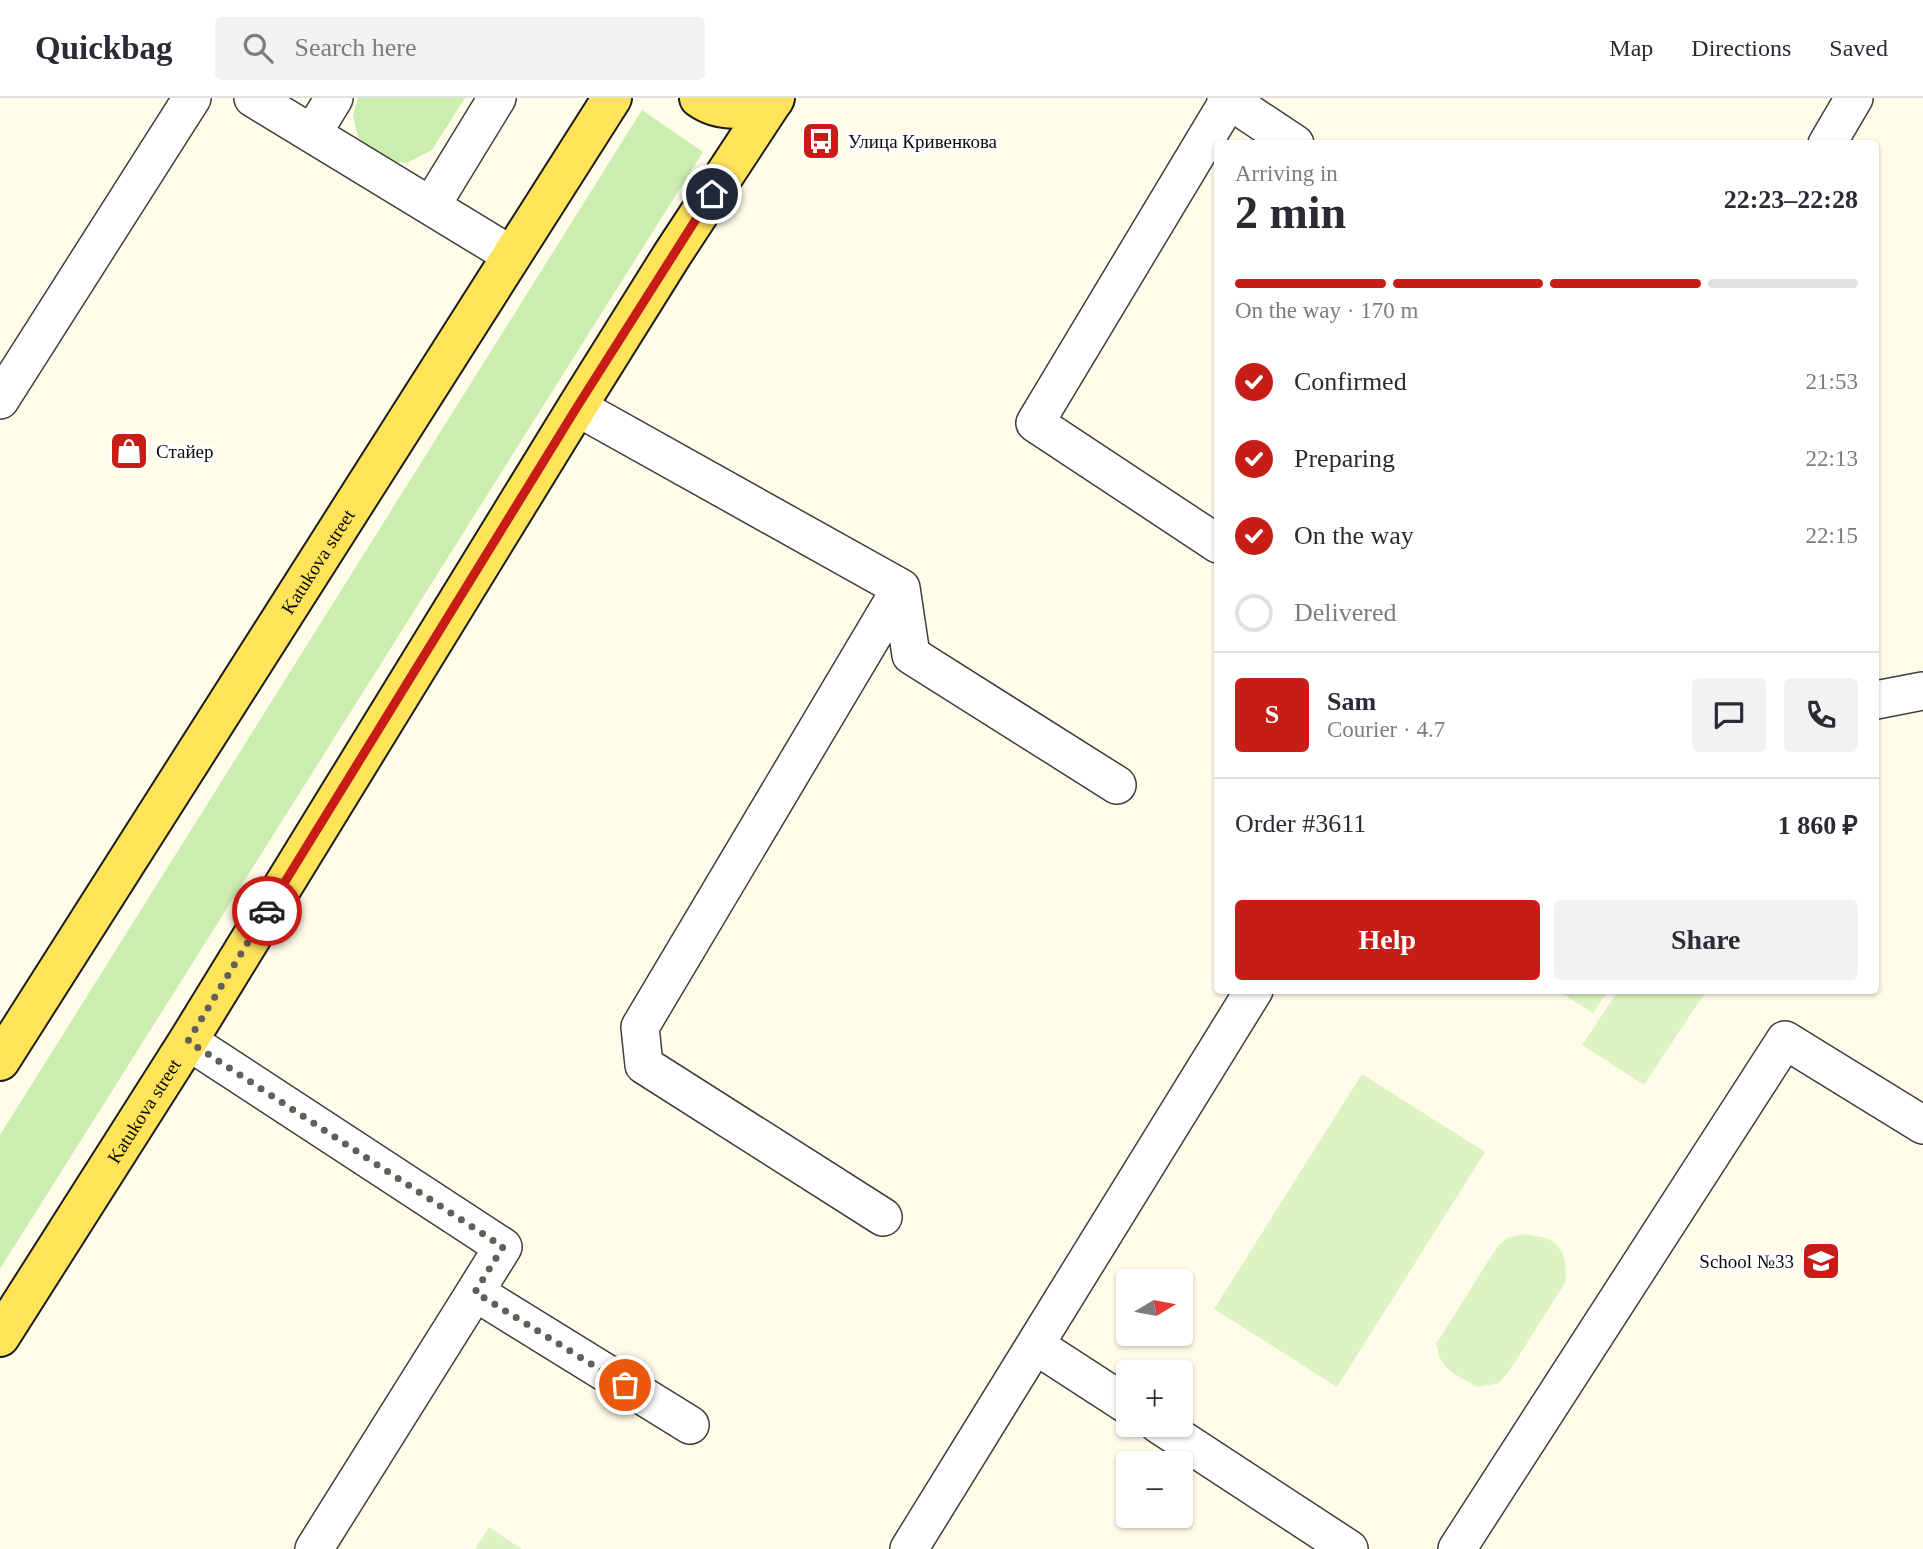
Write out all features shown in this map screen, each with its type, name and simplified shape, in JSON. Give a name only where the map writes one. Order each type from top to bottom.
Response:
[{"type":"main road","name":"Katukova street","points":[[0,1061],[611,98]]},
{"type":"main road","points":[[699,98],[707,104],[737,110],[756,108],[774,99]]},
{"type":"main road","name":"Katukova street","points":[[0,1337],[188,1041],[672,255],[774,99]]},
{"type":"street","points":[[0,400],[192,98]]},
{"type":"street","points":[[253,98],[511,255]]},
{"type":"street","points":[[312,134],[334,98]]},
{"type":"street","points":[[431,206],[497,98]]},
{"type":"street","points":[[1829,140],[1854,98]]},
{"type":"street","points":[[1214,541],[1035,424],[1227,99],[1289,140]]},
{"type":"street","points":[[577,407],[901,588]]},
{"type":"street","points":[[901,588],[911,655],[1117,785]]},
{"type":"street","points":[[883,1217],[644,1065],[640,1027],[901,588]]},
{"type":"street","points":[[1879,699],[1923,691]]},
{"type":"street","points":[[909,1549],[1252,994]]},
{"type":"street","points":[[1457,1549],[1785,1040],[1923,1125]]},
{"type":"street","points":[[188,1041],[503,1247],[314,1549]]},
{"type":"street","points":[[475,1292],[690,1425]]},
{"type":"street","points":[[1035,1345],[1116,1398]]},
{"type":"street","points":[[1177,1437],[1349,1549]]},
{"type":"green space","points":[[358,98],[465,98],[432,150],[407,163],[388,161],[372,153],[358,137],[353,115]]},
{"type":"green space","points":[[642,110],[703,152],[0,1269],[0,1135]]},
{"type":"green space","points":[[1563,994],[1606,994],[1593,1013]]},
{"type":"green space","points":[[1616,994],[1704,994],[1644,1085],[1582,1045]]},
{"type":"green space","points":[[1362,1074],[1485,1152],[1337,1387],[1214,1309]]},
{"type":"green space","points":[[1523,1234],[1546,1238],[1557,1245],[1565,1260],[1565,1283],[1510,1370],[1499,1383],[1478,1387],[1445,1366],[1436,1344],[1497,1247],[1507,1238]]},
{"type":"green space","points":[[489,1527],[522,1549],[475,1549]]},
{"type":"way so far","points":[[267,911],[188,1041],[503,1247],[475,1292],[625,1385]]},
{"type":"place","name":"Улица Кривенкова","points":[[821,141]]},
{"type":"place","name":"Стайер","points":[[129,451]]},
{"type":"place","name":"School №33","points":[[1821,1261]]},
{"type":"route","points":[[267,911],[577,407],[712,194]]}]
